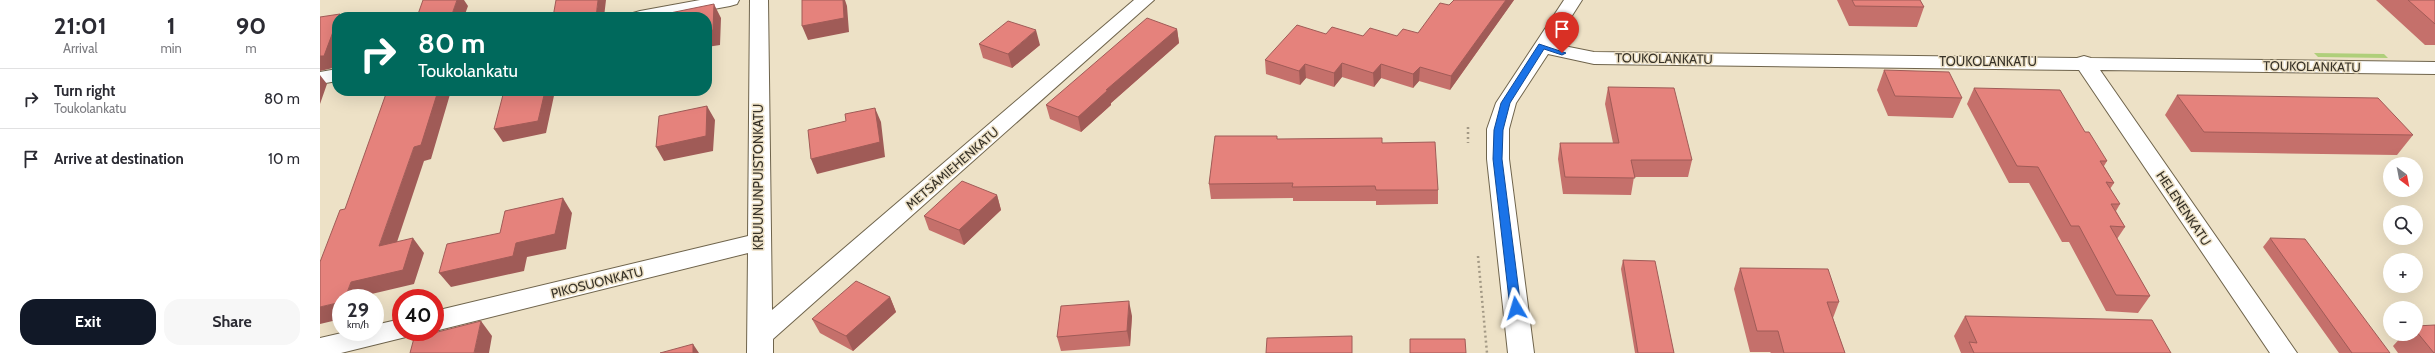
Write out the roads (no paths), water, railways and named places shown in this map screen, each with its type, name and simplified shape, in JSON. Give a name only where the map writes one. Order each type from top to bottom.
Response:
[{"type":"street","points":[[666,12],[730,0]]},
{"type":"street","name":"KRUUNUNPUISTONKATU","points":[[759,0],[758,242],[760,344]]},
{"type":"street","name":"METSÄMIEHENKATU","points":[[760,344],[1145,0]]},
{"type":"street","points":[[1521,353],[1498,159],[1498,130],[1506,103],[1573,0]]},
{"type":"street","name":"TOUKOLANKATU","points":[[1542,46],[1572,55],[1594,58],[2084,62],[2435,68]]},
{"type":"street","name":"HELENENKATU","points":[[2084,62],[2284,353]]},
{"type":"street","points":[[320,78],[332,76]]},
{"type":"street","name":"PIKOSUONKATU","points":[[444,319],[758,242]]},
{"type":"street","points":[[320,348],[392,331]]}]
